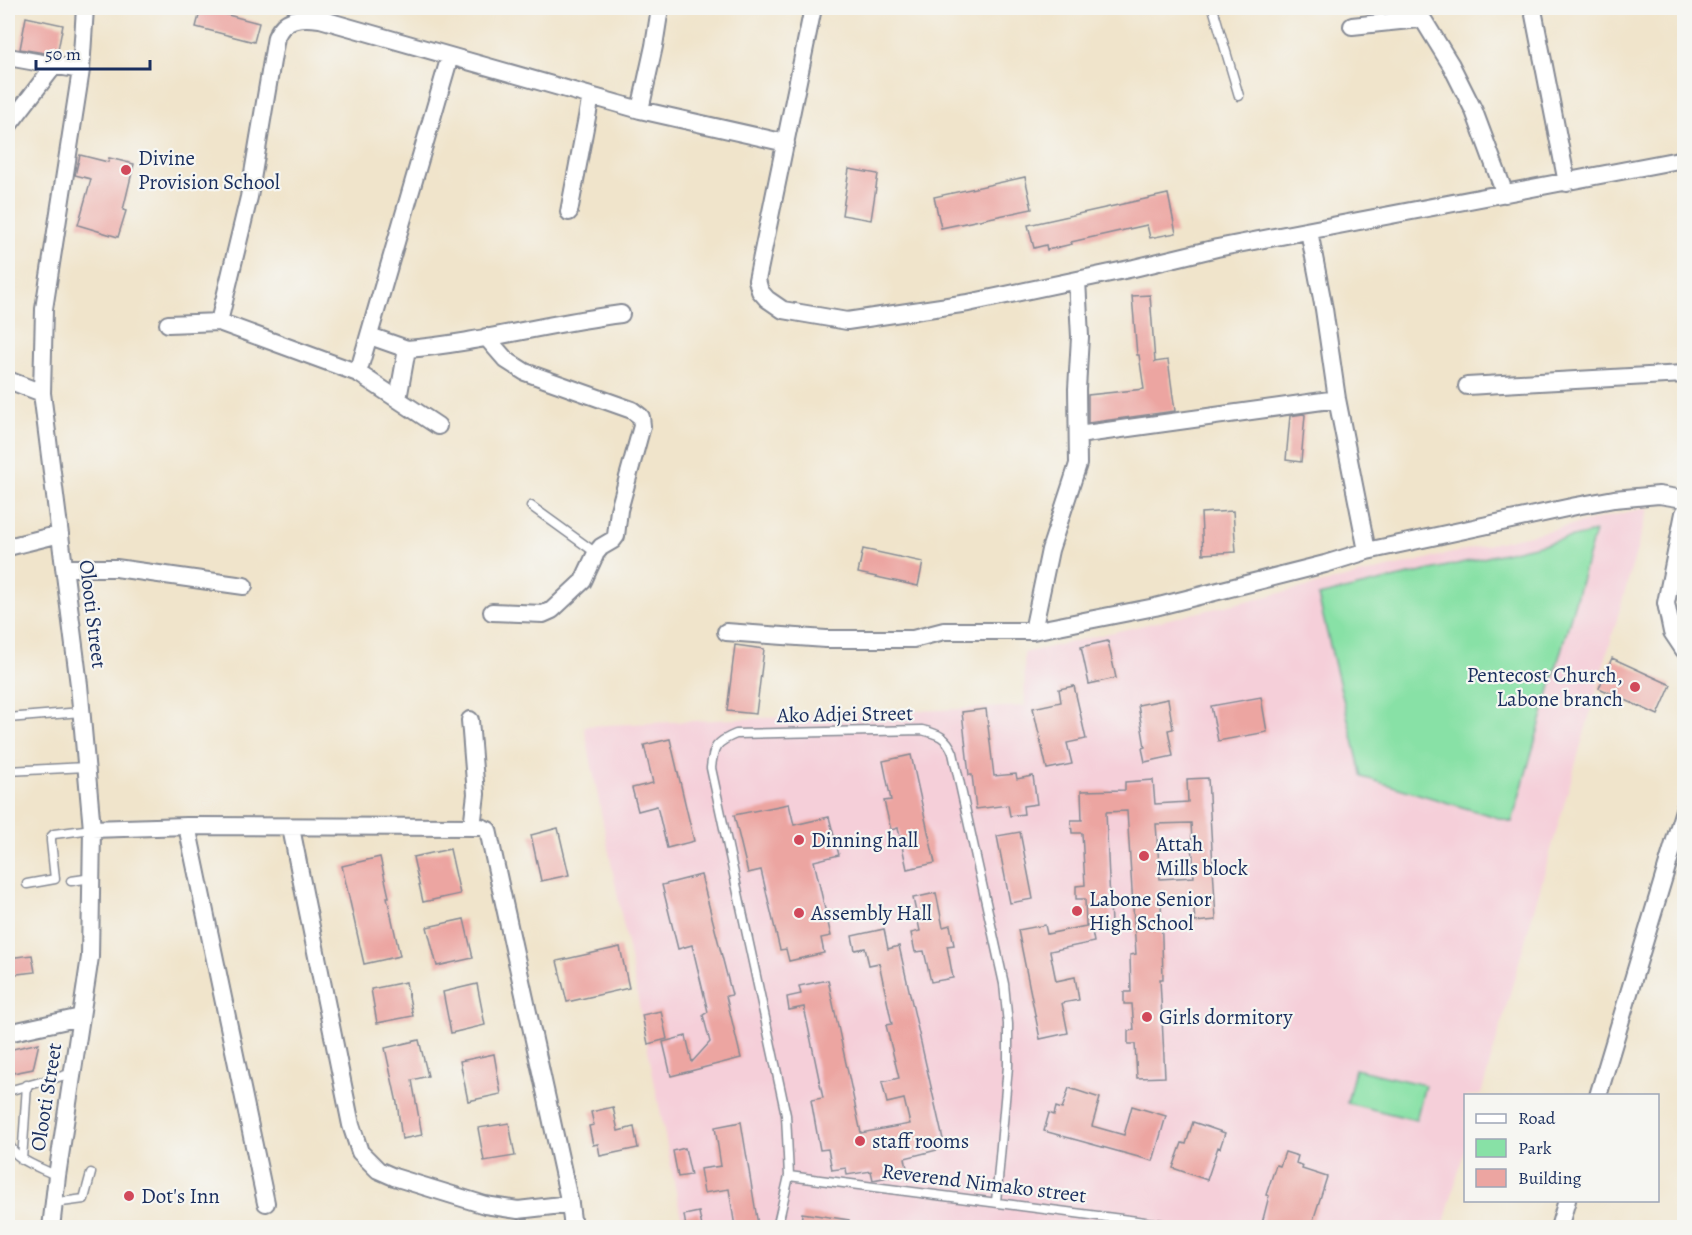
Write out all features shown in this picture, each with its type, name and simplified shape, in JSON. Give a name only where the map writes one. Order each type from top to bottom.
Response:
[{"type":"street","name":"Olooti Street","points":[[51,1227],[90,957],[93,878],[92,829],[81,712],[42,393],[44,309],[81,70],[85,8]]},
{"type":"street","points":[[640,110],[660,8]]},
{"type":"street","points":[[813,8],[757,280],[760,291],[766,299],[783,310],[847,321],[968,303],[1217,248],[1684,159]]},
{"type":"street","points":[[1534,15],[1567,183]]},
{"type":"street","points":[[219,322],[249,197],[276,37],[283,25],[298,18],[320,19],[640,110],[786,143]]},
{"type":"street","points":[[1352,26],[1419,19],[1424,21],[1451,65],[1478,119],[1505,194]]},
{"type":"street","points":[[358,373],[450,56]]},
{"type":"street","points":[[8,57],[81,70]]},
{"type":"street","points":[[8,126],[54,66]]},
{"type":"street","points":[[569,212],[591,96]]},
{"type":"street","points":[[1309,231],[1324,309],[1337,399],[1367,551]]},
{"type":"street","points":[[1033,631],[1050,550],[1078,464],[1077,389],[1080,337],[1077,280]]},
{"type":"street","points":[[369,336],[406,349],[418,349],[560,322],[621,314]]},
{"type":"street","points":[[168,324],[219,322],[358,373],[438,426]]},
{"type":"street","points":[[486,337],[506,360],[525,372],[632,410],[641,417],[642,426],[619,510],[616,536],[596,553],[583,581],[552,610],[537,615],[492,612]]},
{"type":"street","points":[[398,399],[406,349]]},
{"type":"street","points":[[1467,386],[1684,374]]},
{"type":"street","points":[[8,380],[42,393]]},
{"type":"street","points":[[1078,435],[1337,399]]},
{"type":"street","points":[[726,632],[826,639],[913,639],[944,631],[1033,631],[1155,607],[1325,564],[1367,551],[1614,499],[1659,495],[1684,499]]},
{"type":"street","points":[[1684,513],[1665,603],[1672,632],[1684,650]]},
{"type":"street","points":[[8,547],[60,534]]},
{"type":"street","points":[[64,568],[116,568],[244,586]]},
{"type":"street","points":[[470,720],[476,794],[472,827]]},
{"type":"street","points":[[1598,1094],[1684,810]]},
{"type":"street","points":[[92,829],[187,826],[472,827],[488,830],[570,1204],[573,1227]]},
{"type":"street","points":[[187,826],[266,1203]]},
{"type":"street","points":[[291,828],[349,1114],[360,1152],[378,1170],[485,1205],[518,1210],[570,1204]]},
{"type":"street","points":[[8,1033],[81,1017]]},
{"type":"street","points":[[1559,1227],[1566,1202]]},
{"type":"lane","points":[[1213,8],[1239,96]]},
{"type":"lane","points":[[531,506],[596,553]]},
{"type":"lane","points":[[8,718],[81,712]]},
{"type":"lane","name":"Ako Adjei Street","points":[[777,1227],[789,1176],[786,1115],[711,768],[713,750],[722,739],[736,734],[922,730],[939,734],[949,741],[1004,984],[1008,1024],[1008,1066],[996,1202]]},
{"type":"lane","points":[[8,771],[86,767]]},
{"type":"lane","points":[[27,884],[55,879],[51,841],[54,834],[92,829]]},
{"type":"lane","points":[[71,881],[93,878]]},
{"type":"lane","points":[[8,1091],[73,1073]]},
{"type":"lane","points":[[22,1160],[27,1085]]},
{"type":"lane","points":[[8,1141],[10,1150],[22,1160],[57,1176]]},
{"type":"lane","points":[[54,1203],[84,1199],[91,1173]]},
{"type":"lane","name":"Reverend Nimako street","points":[[789,1176],[1174,1227]]},
{"type":"shaded area","name":"Labone Senior High School","points":[[1649,507],[1481,1094],[1464,1094],[1464,1152],[1443,1227],[683,1227],[584,726],[1025,706],[1024,653]]},
{"type":"green space","points":[[1595,532],[1512,822],[1362,777],[1318,596]]},
{"type":"green space","points":[[1355,1069],[1425,1085],[1416,1120],[1347,1103]]},
{"type":"building","points":[[201,8],[259,23],[254,42],[196,27]]},
{"type":"building","points":[[26,17],[63,25],[57,55],[20,49]]},
{"type":"building","points":[[80,155],[108,162],[109,158],[134,164],[123,210],[126,211],[118,237],[78,225],[91,179],[75,175]]},
{"type":"building","points":[[849,169],[878,174],[871,220],[842,215]]},
{"type":"building","points":[[1025,177],[1032,209],[941,228],[934,197]]},
{"type":"building","points":[[1168,194],[1176,233],[1150,238],[1147,225],[1071,242],[1072,244],[1047,250],[1046,245],[1034,248],[1028,225]]},
{"type":"building","points":[[1150,295],[1155,362],[1168,360],[1175,411],[1088,423],[1088,395],[1144,389],[1139,355],[1137,355],[1132,296]]},
{"type":"building","points":[[1305,415],[1301,462],[1286,460],[1290,416]]},
{"type":"building","points":[[1233,511],[1236,552],[1203,554],[1201,513]]},
{"type":"building","points":[[863,549],[923,562],[918,586],[858,573]]},
{"type":"building","points":[[1108,641],[1116,678],[1089,684],[1081,647]]},
{"type":"building","points":[[735,645],[764,649],[756,714],[727,711]]},
{"type":"building","name":"Pentecost Church, Labone branch","points":[[1612,658],[1671,685],[1658,715],[1599,688]]},
{"type":"building","points":[[1074,686],[1086,739],[1067,743],[1072,764],[1047,769],[1033,708],[1061,702],[1059,689]]},
{"type":"building","points":[[1261,697],[1267,732],[1218,741],[1211,706]]},
{"type":"building","points":[[1168,699],[1173,729],[1168,730],[1173,756],[1145,762],[1142,748],[1145,747],[1138,705]]},
{"type":"building","points":[[986,709],[994,776],[1016,774],[1017,779],[1033,776],[1037,804],[1023,806],[1024,814],[1010,816],[1008,805],[976,809],[972,775],[969,775],[962,712]]},
{"type":"building","points":[[670,739],[694,841],[667,848],[657,806],[638,811],[632,788],[653,783],[644,745]]},
{"type":"building","points":[[911,755],[935,863],[907,869],[898,828],[891,830],[884,801],[891,800],[883,761]]},
{"type":"building","points":[[1208,778],[1216,920],[1195,922],[1193,899],[1161,900],[1163,979],[1160,979],[1165,1077],[1137,1078],[1135,1044],[1128,1044],[1128,1031],[1134,1030],[1132,1004],[1124,1004],[1124,992],[1131,992],[1130,955],[1136,954],[1127,811],[1106,812],[1111,924],[1086,925],[1085,899],[1076,899],[1076,886],[1085,885],[1082,833],[1072,833],[1071,820],[1082,820],[1081,791],[1125,790],[1125,782],[1153,780],[1155,804],[1188,802],[1187,779]],"holes":[[[1191,823],[1194,877],[1160,879],[1156,824]]]},
{"type":"building","points":[[789,804],[794,825],[829,817],[839,855],[814,861],[831,936],[821,938],[824,953],[789,961],[786,949],[780,950],[761,870],[748,873],[734,815]]},
{"type":"building","points":[[558,828],[569,875],[541,881],[531,835]]},
{"type":"building","points":[[1020,832],[1033,899],[1010,903],[997,836]]},
{"type":"building","points":[[450,849],[460,894],[423,902],[413,857]]},
{"type":"building","points":[[380,857],[400,956],[364,964],[342,866]]},
{"type":"building","points":[[701,875],[732,995],[726,996],[741,1058],[671,1076],[663,1042],[686,1036],[692,1062],[710,1042],[703,1015],[708,1012],[692,945],[678,949],[662,885]]},
{"type":"building","points":[[936,893],[943,927],[950,925],[954,945],[947,946],[953,978],[931,982],[924,951],[915,952],[911,933],[920,931],[913,898]]},
{"type":"building","points":[[464,919],[473,958],[437,966],[427,927]]},
{"type":"building","points":[[1045,925],[1047,934],[1091,925],[1094,942],[1050,951],[1056,981],[1075,977],[1079,1000],[1062,1003],[1068,1033],[1040,1039],[1018,930]]},
{"type":"building","points":[[884,929],[888,949],[899,946],[945,1148],[905,1158],[908,1173],[873,1180],[871,1171],[847,1175],[846,1168],[832,1170],[828,1149],[820,1150],[811,1100],[823,1098],[804,1007],[789,1010],[787,997],[801,994],[799,986],[828,980],[861,1133],[910,1124],[904,1099],[887,1103],[882,1082],[899,1078],[886,1025],[892,1024],[879,963],[869,965],[865,948],[855,950],[852,936]]},
{"type":"building","points":[[620,947],[629,988],[567,1002],[557,961]]},
{"type":"building","points":[[32,955],[35,972],[8,975],[8,958]]},
{"type":"building","points":[[406,982],[413,1016],[377,1023],[371,989]]},
{"type":"building","points":[[477,984],[485,1025],[451,1033],[443,992]]},
{"type":"building","points":[[661,1011],[667,1039],[648,1044],[642,1015]]},
{"type":"building","points":[[419,1040],[428,1076],[412,1080],[422,1135],[402,1139],[385,1048]]},
{"type":"building","points":[[39,1043],[33,1069],[8,1074],[8,1050]]},
{"type":"building","points":[[494,1054],[501,1094],[468,1101],[460,1061]]},
{"type":"building","points":[[1069,1088],[1100,1098],[1092,1126],[1124,1135],[1132,1106],[1166,1116],[1153,1161],[1044,1131],[1049,1113],[1054,1115],[1056,1107],[1062,1109]]},
{"type":"building","points":[[613,1107],[618,1131],[634,1127],[638,1148],[600,1156],[598,1144],[593,1145],[589,1126],[594,1125],[591,1112]]},
{"type":"building","points":[[741,1122],[758,1225],[735,1227],[729,1189],[704,1193],[700,1169],[721,1166],[715,1127]]},
{"type":"building","points":[[1193,1122],[1225,1133],[1207,1180],[1173,1168],[1182,1143],[1186,1144]]},
{"type":"building","points":[[509,1123],[515,1156],[484,1161],[478,1128]]},
{"type":"building","points":[[685,1148],[691,1175],[678,1177],[673,1151]]},
{"type":"building","points":[[1285,1152],[1298,1156],[1296,1163],[1303,1166],[1302,1169],[1327,1177],[1311,1227],[1261,1227],[1269,1196],[1266,1195],[1276,1165],[1280,1166]]},
{"type":"building","points":[[699,1212],[702,1227],[686,1227],[684,1215]]},
{"type":"building","points":[[802,1213],[849,1220],[849,1227],[801,1227]]},
{"type":"place","name":"Divine Provision School","points":[[126,170]]},
{"type":"place","name":"Pentecost Church, Labone branch","points":[[1635,687]]},
{"type":"place","name":"Dinning hall","points":[[799,840]]},
{"type":"place","name":"Attah Mills block","points":[[1144,856]]},
{"type":"place","name":"Labone Senior High School","points":[[1077,911]]},
{"type":"place","name":"Assembly Hall","points":[[799,913]]},
{"type":"place","name":"Girls dormitory","points":[[1147,1017]]},
{"type":"place","name":"staff rooms","points":[[860,1141]]},
{"type":"place","name":"Dot's Inn","points":[[129,1196]]}]
